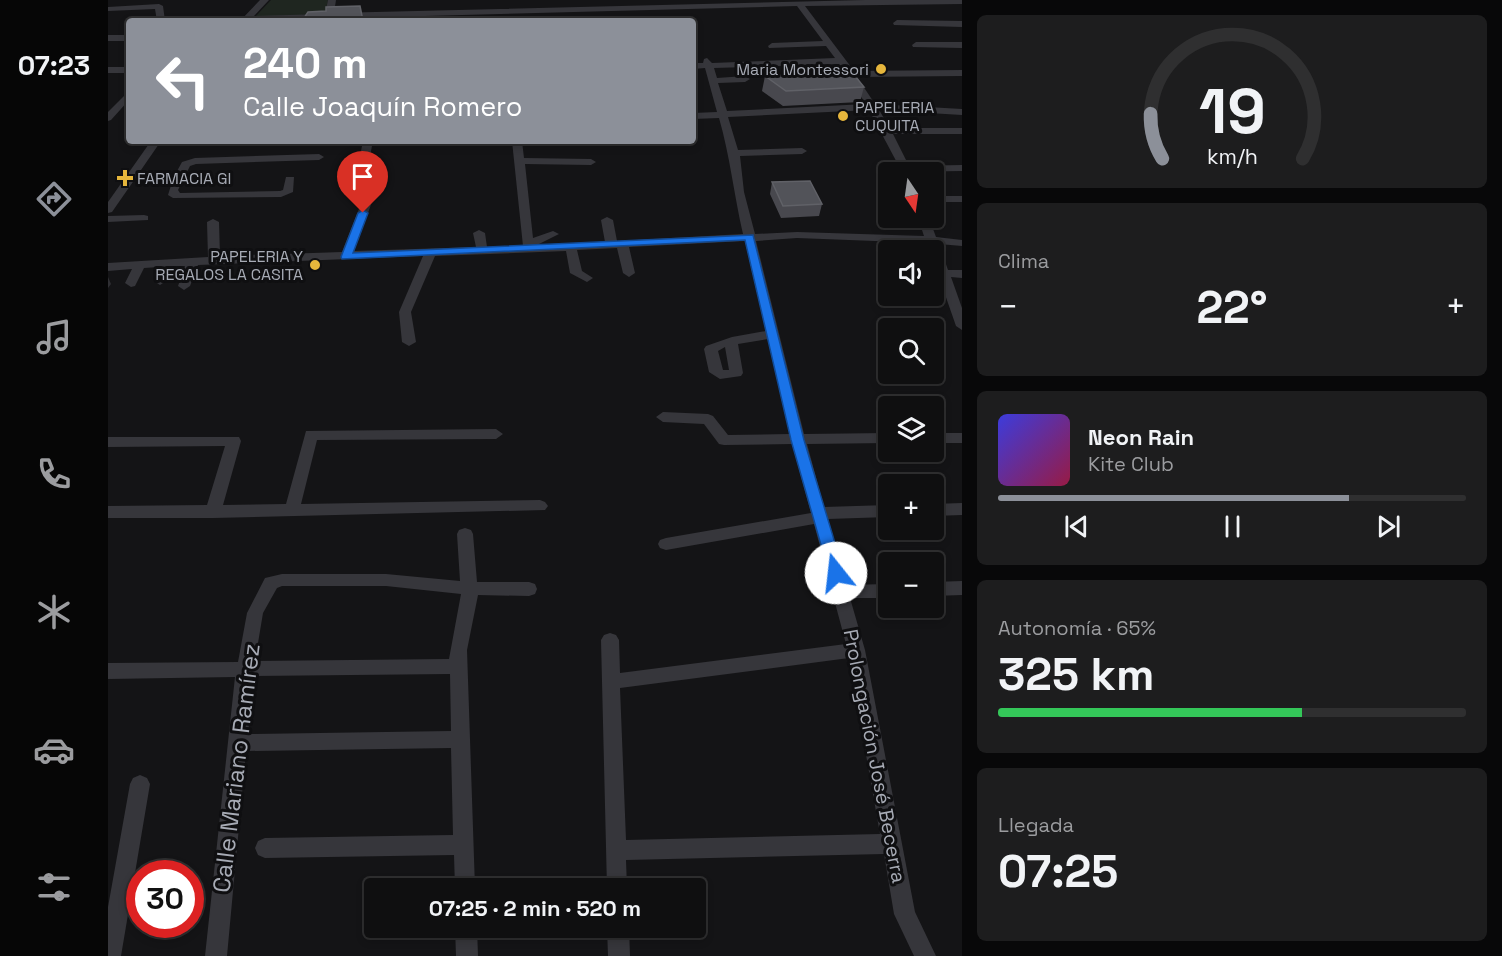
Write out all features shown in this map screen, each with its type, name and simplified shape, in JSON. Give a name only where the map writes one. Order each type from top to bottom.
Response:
[{"type":"street","points":[[247,18],[265,0]]},
{"type":"street","points":[[329,15],[332,0]]},
{"type":"street","points":[[535,0],[537,18]]},
{"type":"street","points":[[279,18],[374,14],[417,17],[468,8],[537,10],[689,7],[753,3],[800,5],[938,1],[962,3]]},
{"type":"street","points":[[108,9],[156,5],[161,7],[161,17],[134,18]]},
{"type":"street","points":[[800,5],[850,74],[901,162]]},
{"type":"street","points":[[689,7],[693,18]]},
{"type":"street","points":[[108,19],[126,18]]},
{"type":"street","points":[[897,23],[962,24]]},
{"type":"street","points":[[807,37],[827,40]]},
{"type":"street","points":[[108,38],[126,38]]},
{"type":"street","points":[[772,46],[827,40]]},
{"type":"street","points":[[916,45],[962,45]]},
{"type":"street","points":[[705,69],[841,61]]},
{"type":"street","points":[[705,69],[745,79]]},
{"type":"street","name":"Prolongación José Becerra","points":[[705,69],[724,116],[734,153],[739,192],[798,440],[842,592],[856,650],[905,914],[925,956]]},
{"type":"street","points":[[108,70],[126,70]]},
{"type":"street","points":[[850,74],[962,73]]},
{"type":"street","points":[[108,118],[126,97]]},
{"type":"street","points":[[696,116],[871,107],[962,111]]},
{"type":"street","points":[[885,131],[962,131]]},
{"type":"street","points":[[108,210],[154,144]]},
{"type":"street","points":[[346,257],[371,191],[366,151],[367,144]]},
{"type":"street","points":[[517,144],[529,247]]},
{"type":"street","points":[[734,153],[802,151]]},
{"type":"street","points":[[290,179],[288,192],[280,194],[173,195],[173,190],[186,164],[195,161],[319,157]]},
{"type":"street","points":[[518,161],[591,162]]},
{"type":"street","points":[[944,169],[962,168]]},
{"type":"street","points":[[134,173],[180,176]]},
{"type":"street","points":[[108,184],[126,184]]},
{"type":"street","points":[[944,199],[962,199]]},
{"type":"street","points":[[108,219],[144,218]]},
{"type":"street","points":[[607,220],[629,273]]},
{"type":"street","points":[[213,222],[214,260]]},
{"type":"street","points":[[928,228],[931,238]]},
{"type":"street","points":[[908,229],[931,238]]},
{"type":"street","points":[[479,233],[482,251]]},
{"type":"street","points":[[529,247],[553,234]]},
{"type":"street","points":[[112,280],[112,267],[167,263],[188,258],[214,260],[430,254],[500,251],[529,247],[617,245],[797,235],[931,238],[962,243]]},
{"type":"street","points":[[710,240],[717,253]]},
{"type":"street","points":[[673,242],[677,256]]},
{"type":"street","points":[[399,244],[411,248],[414,254]]},
{"type":"street","points":[[571,247],[574,269],[578,275],[586,278]]},
{"type":"street","points":[[500,251],[500,266]]},
{"type":"street","points":[[409,342],[405,312],[430,254]]},
{"type":"street","points":[[184,286],[188,258]]},
{"type":"street","points":[[160,281],[167,263]]},
{"type":"street","points":[[131,284],[140,264]]},
{"type":"street","points":[[962,274],[944,273],[962,326]]},
{"type":"street","points":[[731,342],[774,334]]},
{"type":"street","points":[[663,417],[708,419],[724,440],[878,438]]},
{"type":"street","points":[[292,510],[311,435],[496,434]]},
{"type":"street","points":[[944,438],[962,438]]},
{"type":"street","points":[[108,442],[234,441],[213,512]]},
{"type":"street","points":[[108,512],[540,506]]},
{"type":"street","points":[[944,510],[962,509]]},
{"type":"street","points":[[666,544],[820,515],[878,512]]},
{"type":"street","points":[[465,534],[470,598],[458,650],[465,878]]},
{"type":"street","name":"Calle Mariano Ramírez","points":[[216,956],[245,669],[255,613],[271,583],[282,580],[386,580],[469,588]]},
{"type":"street","points":[[469,588],[529,589]]},
{"type":"street","points":[[944,589],[962,588]]},
{"type":"street","points":[[842,592],[878,591]]},
{"type":"street","points":[[610,640],[617,878]]},
{"type":"street","points":[[611,682],[856,650]]},
{"type":"street","points":[[108,671],[459,666]]},
{"type":"street","points":[[238,743],[459,739]]},
{"type":"street","points":[[110,956],[140,784]]},
{"type":"street","points":[[616,850],[892,844]]},
{"type":"street","points":[[265,848],[464,845]]},
{"type":"street","points":[[466,938],[467,956]]},
{"type":"street","points":[[618,938],[619,956]]},
{"type":"shaded area","points":[[271,0],[328,0],[325,14],[255,17]]},
{"type":"building","points":[[360,6],[362,18],[304,18],[308,12],[326,11],[326,7]]},
{"type":"building","points":[[851,71],[864,87],[786,91],[765,76]]},
{"type":"building","points":[[810,181],[822,204],[783,206],[772,182]]},
{"type":"place","name":"Maria Montessori","points":[[881,69]]},
{"type":"place","name":"PAPELERIA CUQUITA","points":[[843,116]]},
{"type":"place","name":"FARMACIA GI","points":[[125,178]]},
{"type":"place","name":"PAPELERIA Y REGALOS LA CASITA","points":[[315,265]]},
{"type":"route","points":[[363,213],[346,257],[750,237],[798,440],[836,573]]}]
